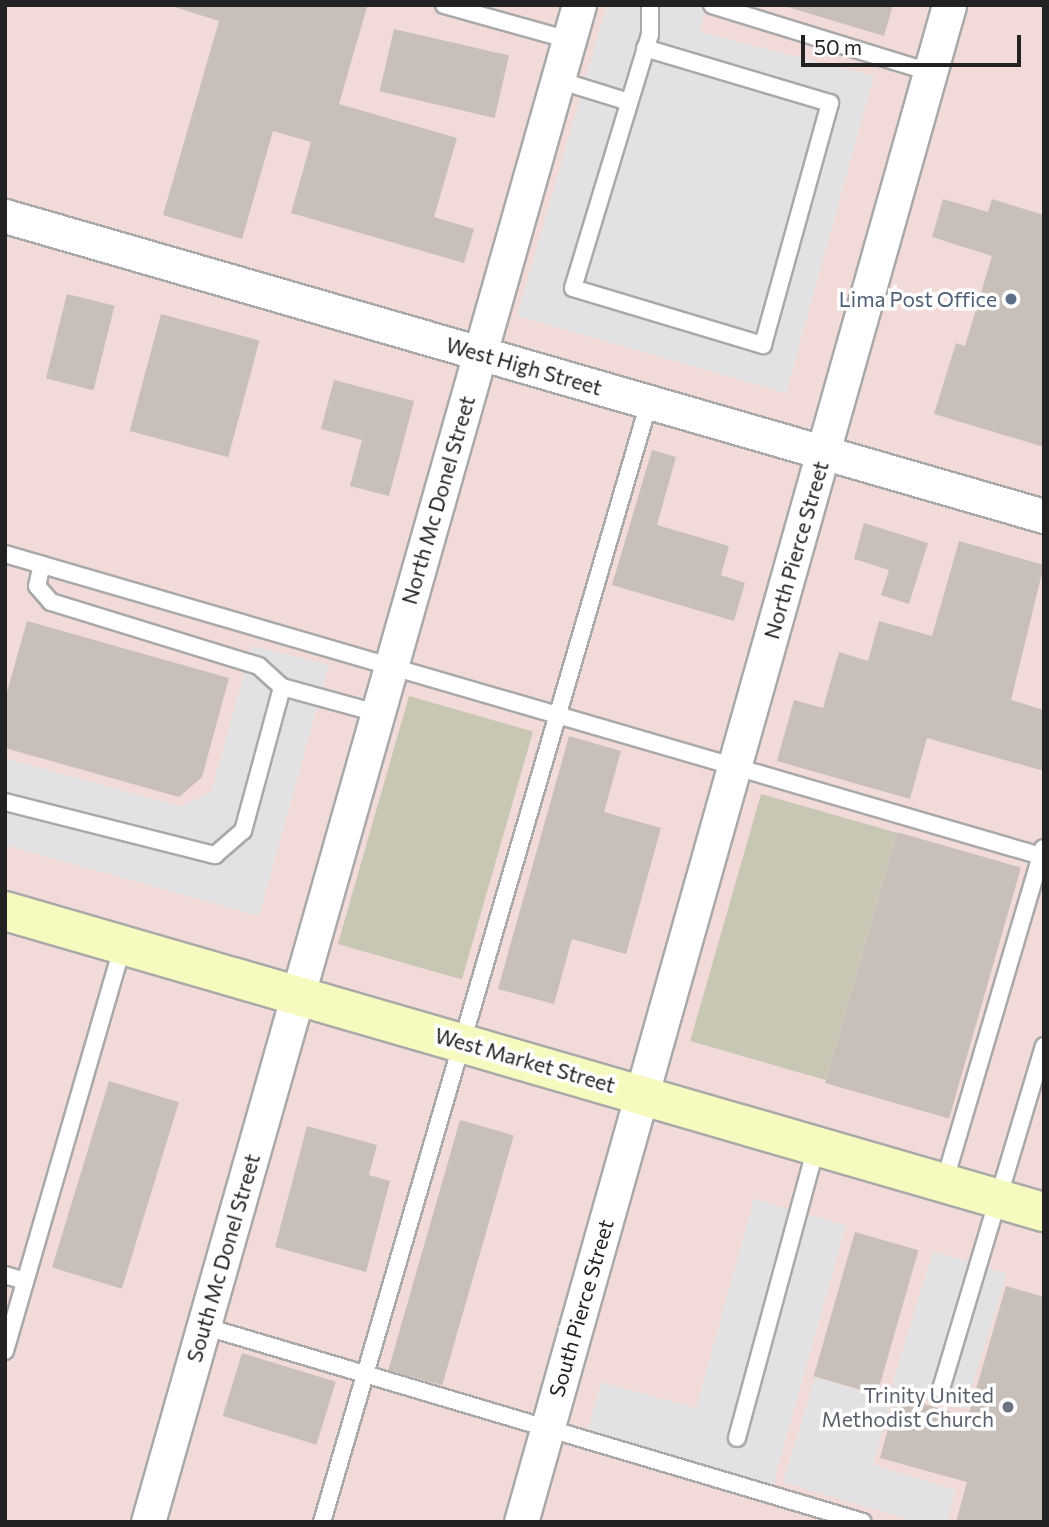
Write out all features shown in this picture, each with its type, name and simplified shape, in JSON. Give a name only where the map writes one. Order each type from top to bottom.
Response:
[{"type":"street","name":"North Mc Donel Street","points":[[297,994],[579,5]]},
{"type":"street","name":"North Pierce Street","points":[[642,1094],[949,5]]},
{"type":"street","name":"West High Street","points":[[5,216],[1044,516]]},
{"type":"street","name":"West Market Street","points":[[5,911],[464,1042],[943,1185],[1044,1212]]},
{"type":"street","name":"South Mc Donel Street","points":[[148,1522],[297,994]]},
{"type":"street","name":"South Pierce Street","points":[[521,1522],[642,1094]]},
{"type":"lane","points":[[444,5],[569,40]]},
{"type":"lane","points":[[645,48],[830,103],[763,345],[573,288],[645,48],[650,5]]},
{"type":"lane","points":[[712,5],[930,72]]},
{"type":"lane","points":[[558,80],[629,102]]},
{"type":"lane","points":[[322,1522],[649,402]]},
{"type":"lane","points":[[5,554],[734,767],[1042,851],[943,1185]]},
{"type":"lane","points":[[42,565],[37,586],[51,602],[259,666],[282,687],[377,713]]},
{"type":"lane","points":[[5,802],[215,855],[243,831],[282,687]]},
{"type":"lane","points":[[5,1351],[123,945]]},
{"type":"lane","points":[[941,1389],[1044,1046]]},
{"type":"lane","points":[[737,1438],[816,1147]]},
{"type":"lane","points":[[5,1275],[26,1282]]},
{"type":"lane","points":[[204,1326],[863,1522]]},
{"type":"shaded area","points":[[5,5],[1044,5],[1044,1522],[5,1522]]},
{"type":"shaded area","points":[[607,5],[706,5],[700,32],[874,76],[786,393],[517,316]]},
{"type":"shaded area","points":[[252,646],[329,665],[259,916],[5,845],[5,758],[179,806],[211,792]]},
{"type":"shaded area","points":[[409,696],[533,732],[462,980],[338,944]]},
{"type":"shaded area","points":[[761,794],[897,833],[826,1080],[690,1041]]},
{"type":"shaded area","points":[[754,1199],[846,1225],[773,1485],[587,1433],[601,1382],[696,1408]]},
{"type":"shaded area","points":[[933,1251],[1007,1274],[965,1409],[891,1387]]},
{"type":"shaded area","points":[[815,1377],[892,1400],[873,1465],[956,1490],[947,1522],[916,1522],[783,1482]]},
{"type":"building","points":[[168,5],[367,7],[339,104],[457,138],[434,217],[474,229],[464,263],[291,213],[311,142],[273,131],[242,239],[163,215],[219,21]]},
{"type":"building","points":[[781,5],[893,5],[884,36]]},
{"type":"building","points":[[394,29],[509,56],[495,118],[380,91]]},
{"type":"building","name":"Lima Post Office","points":[[943,199],[988,212],[992,199],[1044,215],[1044,447],[934,414],[956,343],[965,346],[992,256],[932,237]]},
{"type":"building","points":[[67,294],[115,306],[93,390],[46,378]]},
{"type":"building","points":[[161,314],[260,340],[228,457],[130,431]]},
{"type":"building","points":[[334,380],[414,401],[389,496],[350,486],[362,440],[321,429]]},
{"type":"building","points":[[652,450],[676,457],[657,525],[729,546],[721,575],[745,583],[734,621],[612,585]]},
{"type":"building","points":[[864,523],[928,543],[909,604],[881,595],[889,570],[854,559]]},
{"type":"building","points":[[959,541],[1044,565],[1011,700],[1044,710],[1044,771],[927,738],[910,799],[777,761],[794,700],[823,708],[839,652],[868,661],[879,621],[932,636]]},
{"type":"building","points":[[27,621],[229,678],[202,777],[179,797],[5,748],[5,699]]},
{"type":"building","points":[[569,736],[621,751],[604,812],[661,828],[626,954],[572,939],[554,1004],[498,989]]},
{"type":"building","points":[[897,832],[1021,868],[949,1118],[825,1083]]},
{"type":"building","points":[[109,1081],[179,1102],[122,1289],[52,1267]]},
{"type":"building","points":[[460,1120],[514,1135],[442,1385],[388,1370]]},
{"type":"building","points":[[307,1126],[377,1145],[369,1175],[390,1181],[366,1272],[275,1247]]},
{"type":"building","points":[[855,1232],[918,1250],[877,1394],[814,1376]]},
{"type":"building","name":"Trinity United Methodist Church","points":[[1006,1286],[1044,1297],[1044,1522],[956,1522],[967,1482],[880,1458],[897,1396],[968,1417]]},
{"type":"building","points":[[242,1353],[336,1382],[316,1445],[223,1416]]},
{"type":"place","name":"Lima Post Office","points":[[1011,299]]},
{"type":"place","name":"Trinity United Methodist Church","points":[[1008,1407]]}]
